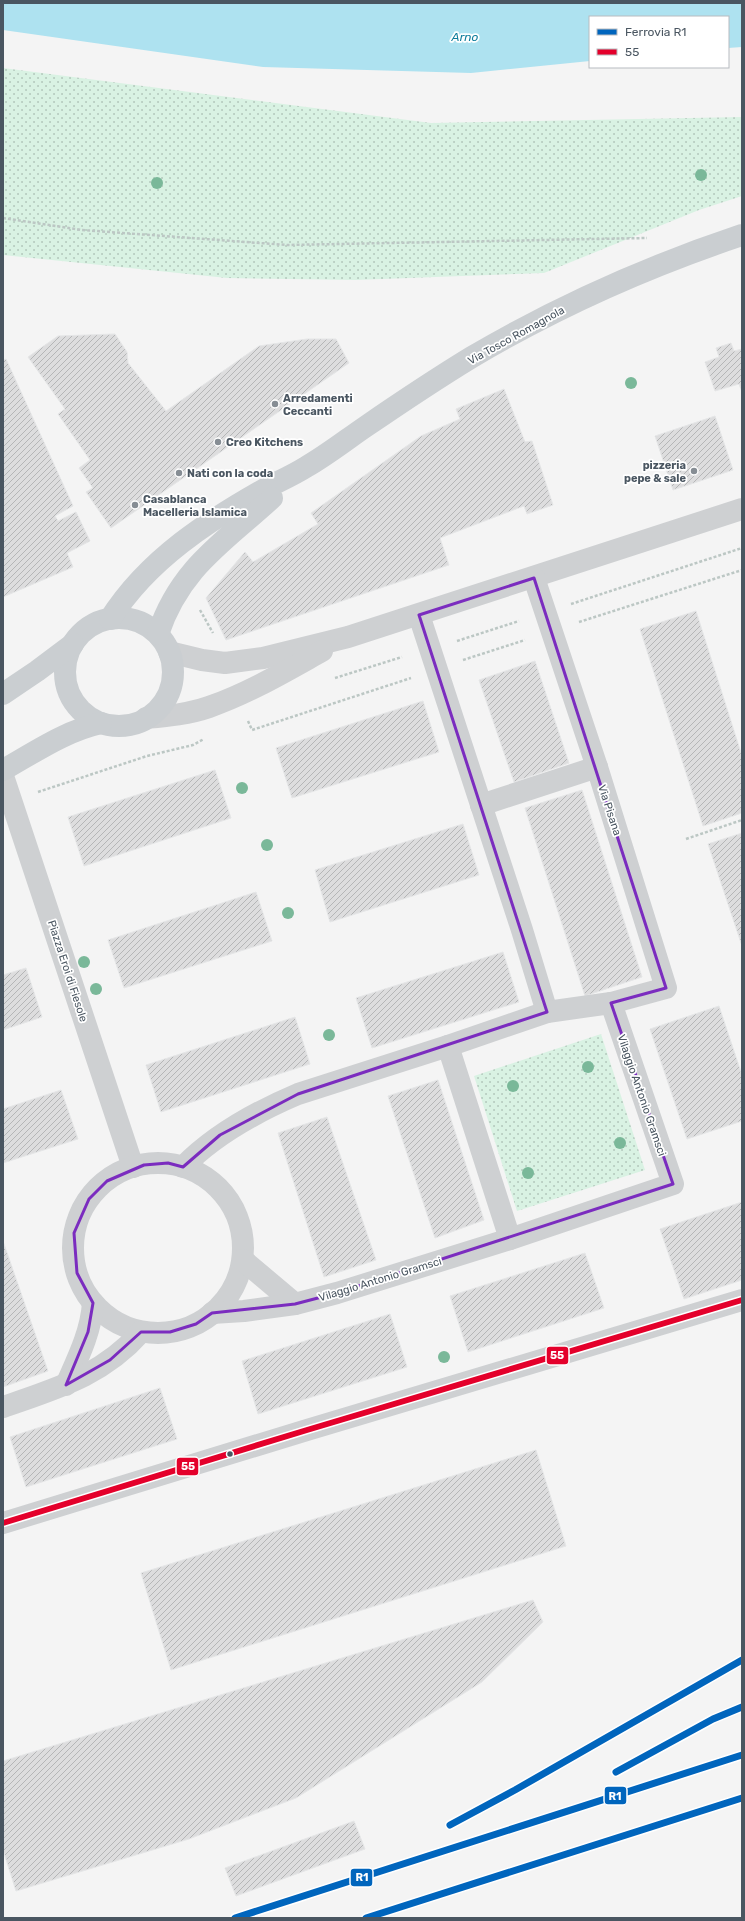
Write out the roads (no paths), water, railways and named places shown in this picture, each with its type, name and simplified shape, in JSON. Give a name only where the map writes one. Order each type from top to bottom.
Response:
[{"type":"main road","name":"Via Tosco Romagnola","points":[[163,643],[167,610],[191,573],[216,545],[307,467],[394,407],[511,335],[565,307],[646,271],[742,235]]},
{"type":"main road","name":"Via Tosco Romagnola","points":[[110,619],[120,603],[146,572],[195,533],[268,487],[307,467]]},
{"type":"main road","points":[[3,694],[73,644],[81,634],[91,626],[110,619],[120,618],[143,623],[163,643],[173,666],[171,687],[161,705],[146,718],[127,725],[101,723],[85,727],[58,738],[3,770]]},
{"type":"main road","points":[[73,644],[66,660],[67,687],[77,705],[85,714],[101,723]]},
{"type":"street","points":[[163,643],[202,660],[224,663],[262,658],[348,637],[420,615],[742,509]]},
{"type":"street","name":"Via Pisana","points":[[534,578],[597,767],[666,988],[611,1003]]},
{"type":"street","points":[[420,615],[547,1012]]},
{"type":"street","points":[[146,718],[175,715],[210,706],[267,681],[348,637]]},
{"type":"street","points":[[481,805],[597,767]]},
{"type":"street","name":"Piazza Eroi di Fiesole","points":[[3,776],[133,1168]]},
{"type":"street","points":[[183,1167],[209,1142],[279,1102],[298,1094],[448,1046],[547,1012],[611,1003]]},
{"type":"street","name":"Vilaggio Antonio Gramsci","points":[[212,1313],[244,1311],[295,1304],[337,1293],[510,1239],[673,1184],[611,1003]]},
{"type":"street","points":[[448,1046],[510,1239]]},
{"type":"street","points":[[156,1163],[183,1167],[208,1179],[227,1198],[239,1222],[242,1235],[243,1260],[239,1276],[231,1291],[212,1313],[196,1324],[183,1329],[157,1333],[141,1332],[116,1322],[93,1303],[81,1284],[74,1259],[73,1248],[77,1222],[89,1199],[97,1190],[112,1178],[133,1168],[156,1163]]},
{"type":"street","points":[[243,1260],[295,1304]]},
{"type":"street","points":[[4,1517],[307,1430],[742,1300]]},
{"type":"street","points":[[66,1385],[88,1332],[93,1303]]},
{"type":"street","points":[[3,1407],[66,1385],[93,1372],[127,1347],[141,1332]]},
{"type":"water","name":"Arno","points":[[3,3],[742,3],[742,47],[729,48],[729,16],[589,16],[589,61],[471,73],[263,67],[3,30]]},
{"type":"rail line","name":"R1","points":[[450,1825],[515,1790],[742,1660]]},
{"type":"rail line","name":"R1","points":[[616,1772],[713,1719],[742,1707]]},
{"type":"rail line","name":"R1","points":[[235,1918],[742,1755]]},
{"type":"rail line","name":"R1","points":[[366,1918],[742,1798]]},
{"type":"place","name":"Arredamenti Ceccanti","points":[[275,404]]},
{"type":"place","name":"Creo Kitchens","points":[[218,442]]},
{"type":"place","name":"pizzeria pepe & sale","points":[[694,471]]},
{"type":"place","name":"Nati con la coda","points":[[179,473]]},
{"type":"place","name":"Casablanca Macelleria Islamica","points":[[135,505]]}]
